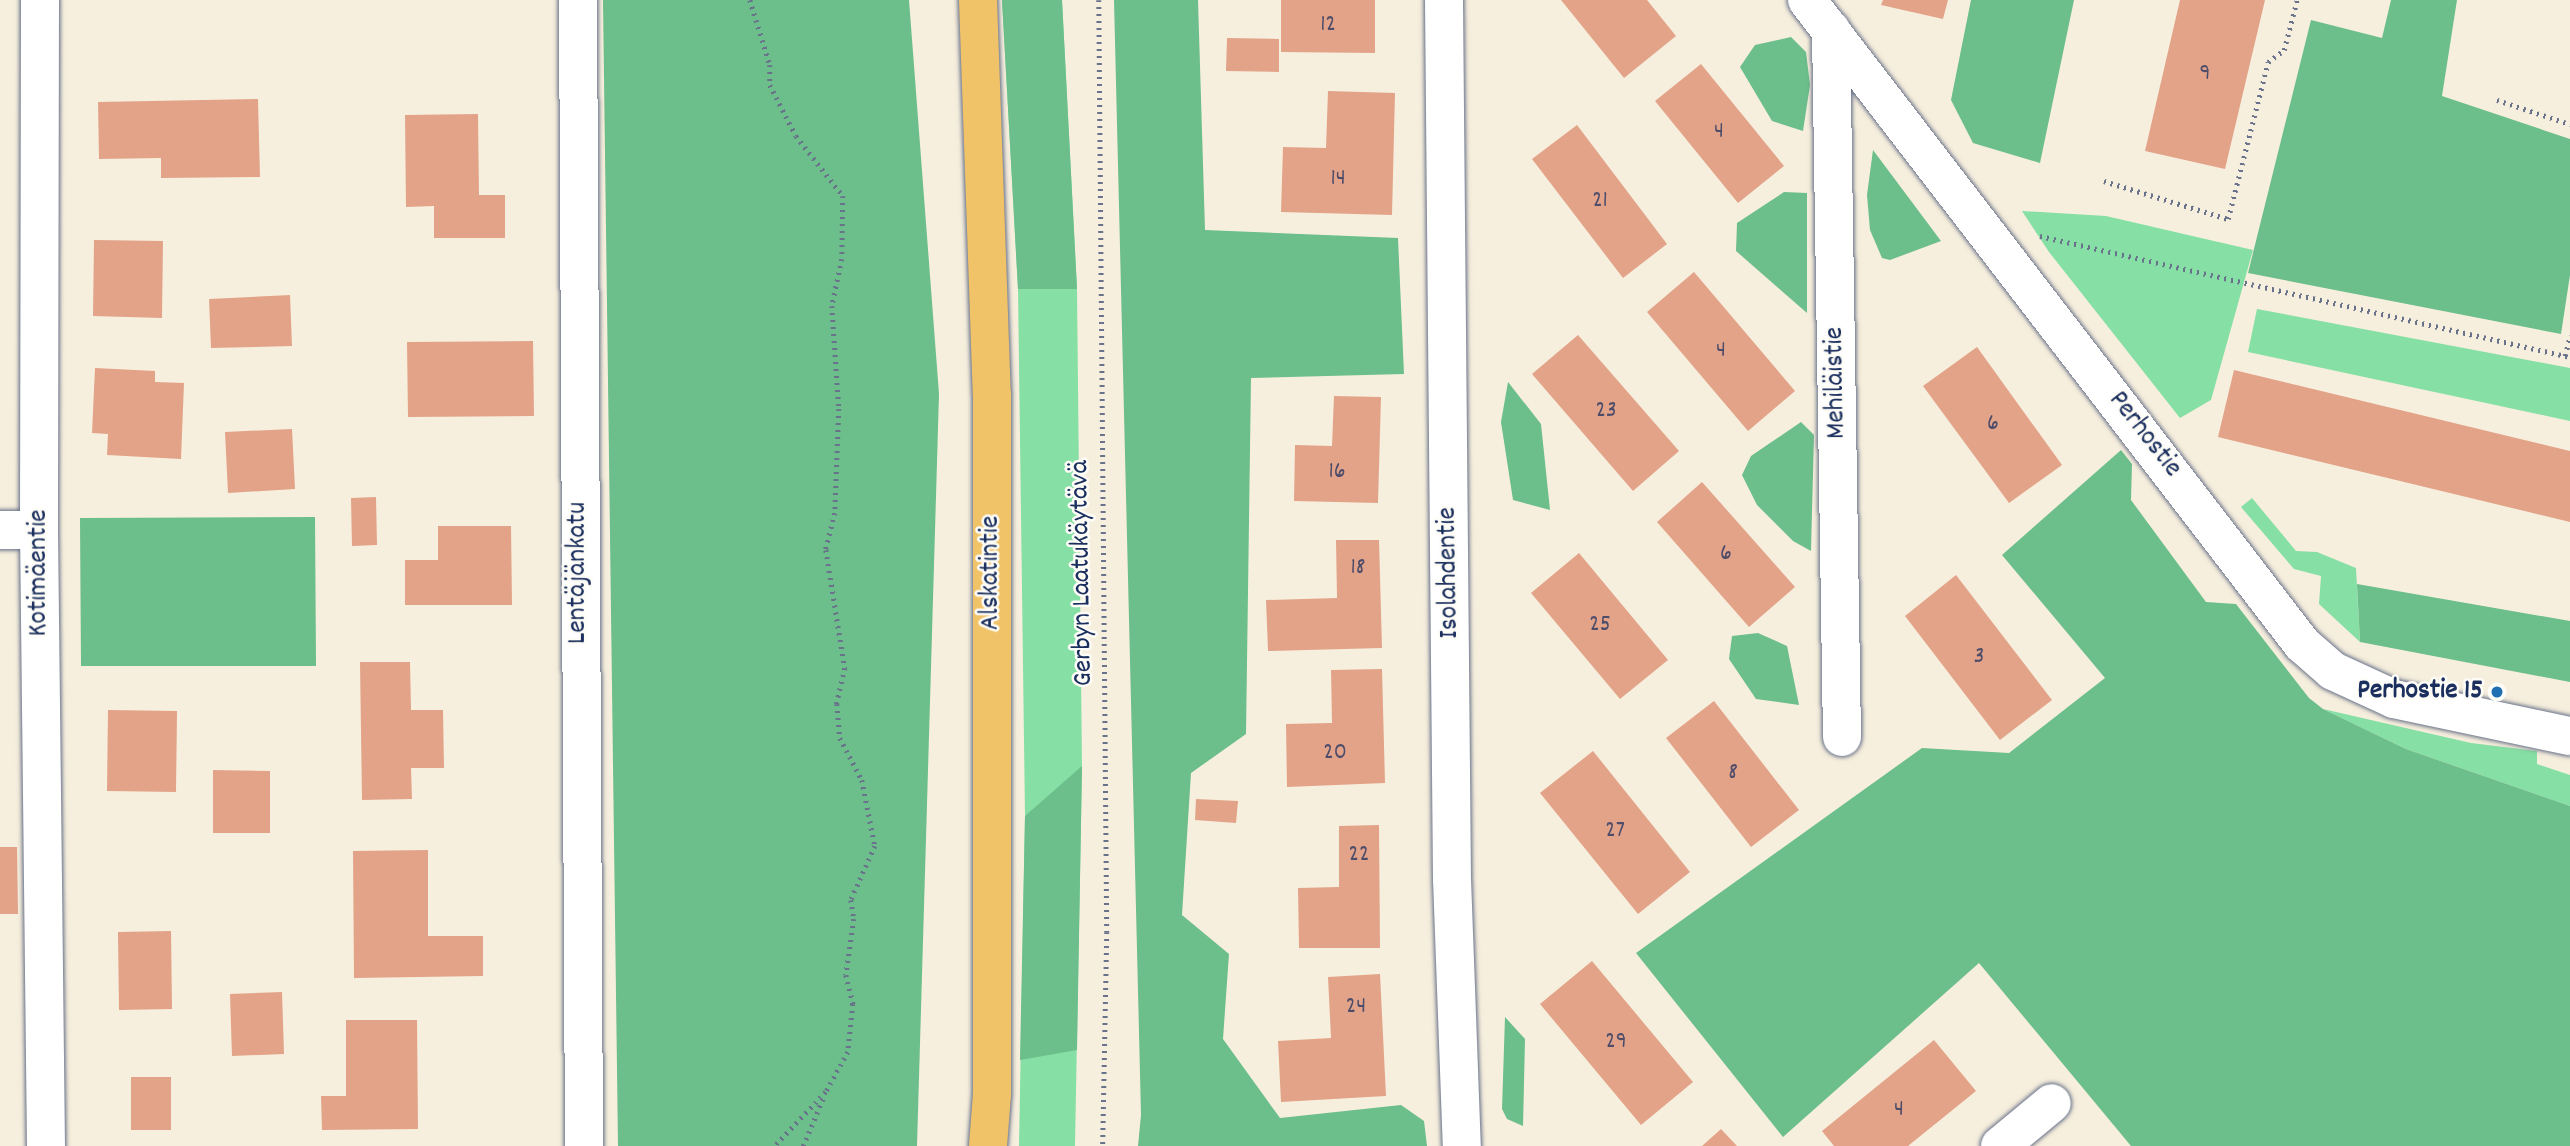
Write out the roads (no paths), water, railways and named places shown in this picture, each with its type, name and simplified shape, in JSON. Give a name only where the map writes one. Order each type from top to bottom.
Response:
[{"type":"main road","name":"Alskatintie","points":[[978,0],[992,394],[992,1094],[988,1146]]},
{"type":"street","name":"Kotimäentie","points":[[40,0],[39,530],[46,1146]]},
{"type":"street","name":"Lentäjänkatu","points":[[578,0],[584,1146]]},
{"type":"street","name":"Isolahdentie","points":[[1444,0],[1452,879],[1462,1146]]},
{"type":"street","name":"Perhostie","points":[[1807,0],[2302,644],[2333,671],[2394,699],[2570,736]]},
{"type":"street","name":"Mehiläistie","points":[[1831,30],[1842,737]]},
{"type":"street","points":[[0,530],[39,530]]},
{"type":"street","points":[[2000,1146],[2052,1103]]},
{"type":"place","name":"Perhostie 15","points":[[2497,692]]}]
